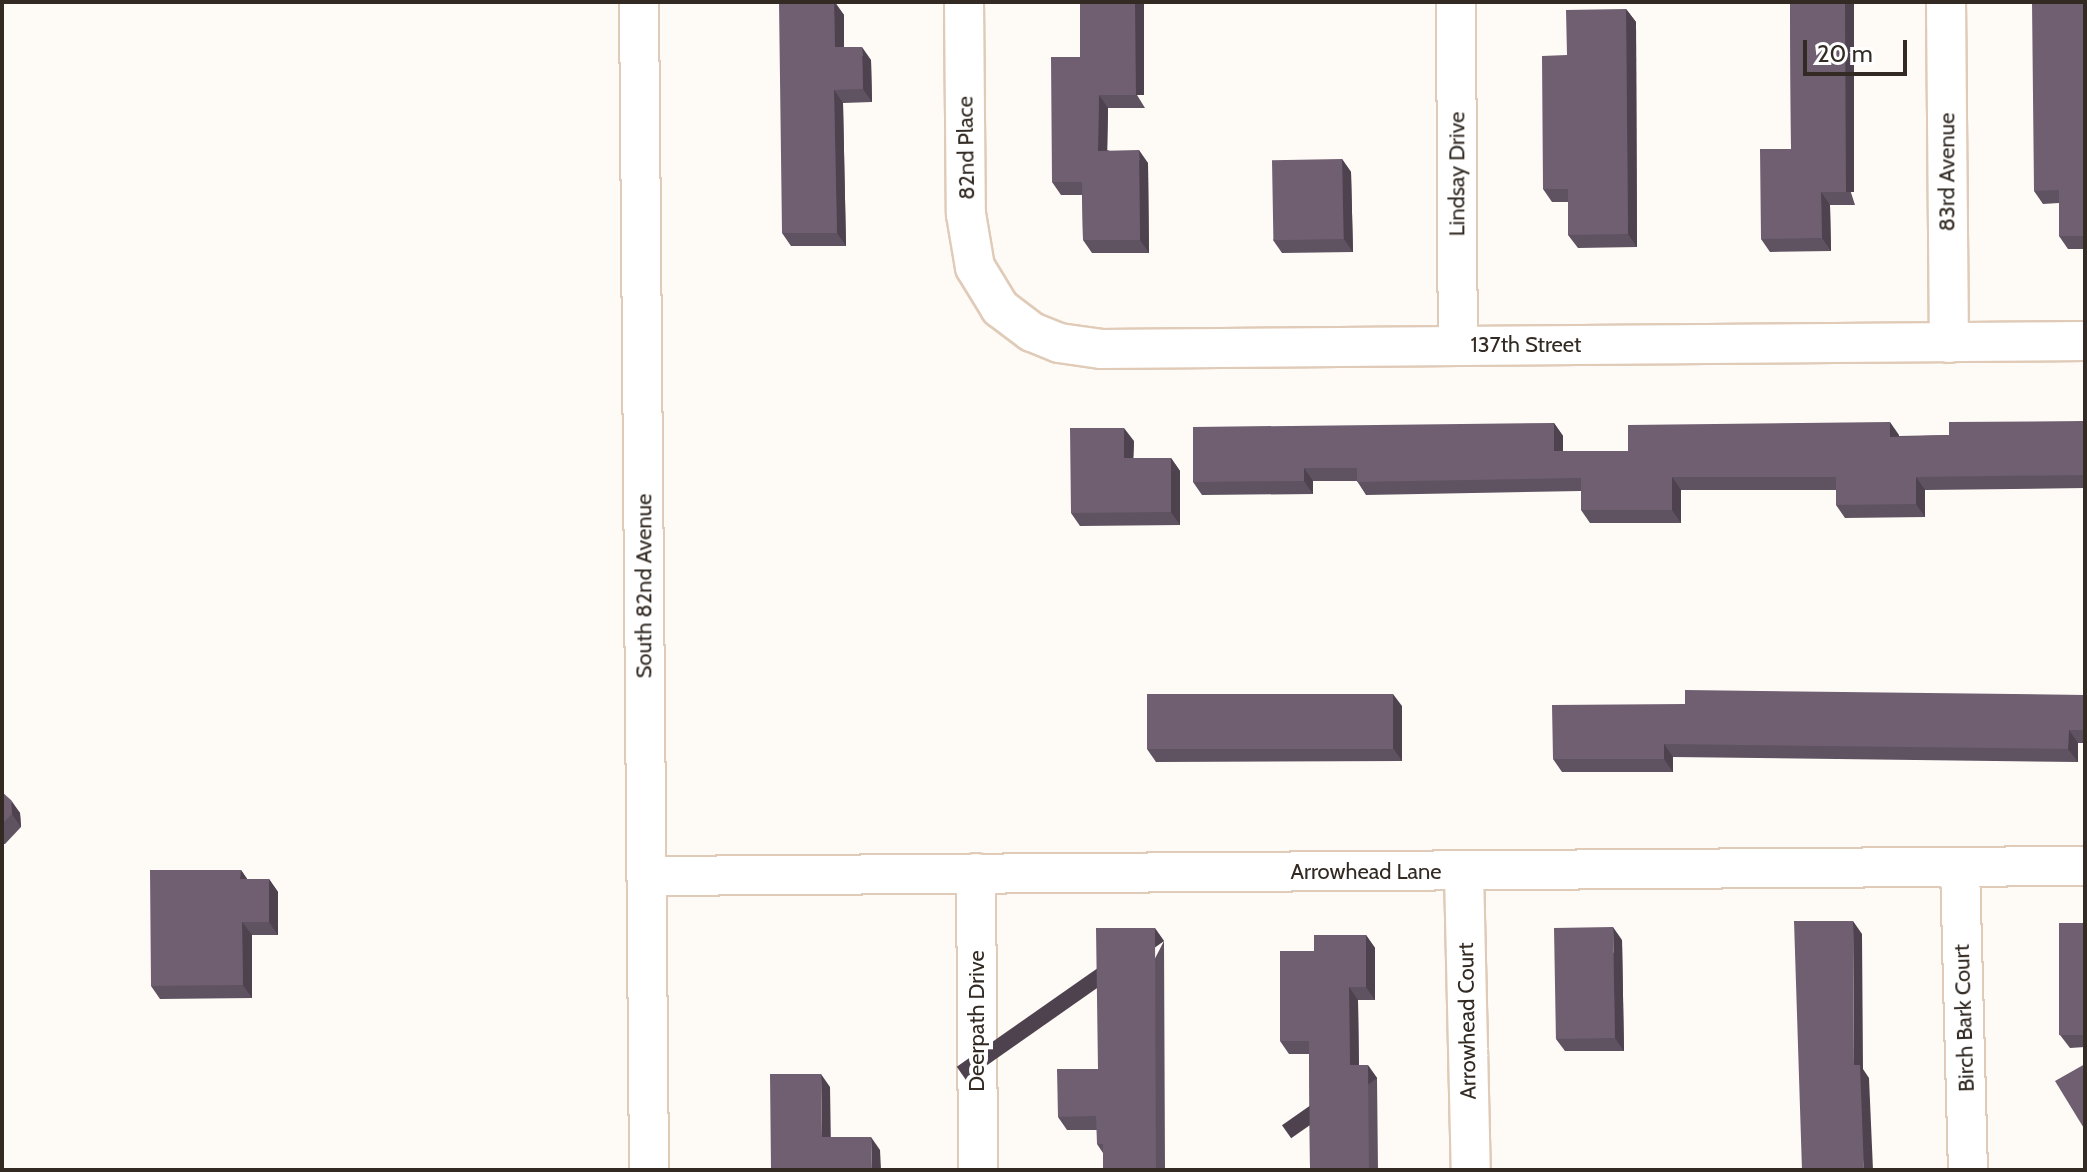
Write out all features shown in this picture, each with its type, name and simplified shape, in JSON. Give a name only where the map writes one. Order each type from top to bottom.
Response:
[{"type":"street","name":"South 82nd Avenue","points":[[639,2],[649,1170]]},
{"type":"street","name":"82nd Place","points":[[964,2],[966,214],[975,267],[986,291]]},
{"type":"street","name":"Lindsay Drive","points":[[1456,2],[1458,346]]},
{"type":"street","name":"83rd Avenue","points":[[1946,2],[1949,343]]},
{"type":"street","name":"137th Street","points":[[986,291],[1032,332],[1101,349],[2085,341]]},
{"type":"street","name":"Arrowhead Lane","points":[[647,876],[2085,866]]},
{"type":"street","name":"Birch Bark Court","points":[[1960,867],[1968,1170]]},
{"type":"street","name":"Arrowhead Court","points":[[1464,872],[1471,1170]]},
{"type":"street","name":"Deerpath Drive","points":[[976,873],[978,1170]]},
{"type":"building","points":[[779,2],[834,2],[835,47],[862,47],[863,89],[834,90],[837,233],[782,233]]},
{"type":"building","points":[[1080,2],[1135,2],[1136,95],[1099,95],[1098,151],[1139,150],[1140,240],[1083,240],[1082,182],[1052,182],[1051,57],[1080,57]]},
{"type":"building","points":[[1790,2],[1845,2],[1846,192],[1821,192],[1822,238],[1761,239],[1760,149],[1791,149]]},
{"type":"building","points":[[2032,2],[2085,2],[2085,236],[2059,236],[2059,190],[2034,191]]},
{"type":"building","points":[[1626,9],[1628,234],[1568,235],[1568,189],[1543,189],[1542,56],[1567,55],[1566,10]]},
{"type":"building","points":[[1342,159],[1343,239],[1273,240],[1272,160]]},
{"type":"building","points":[[2085,421],[2085,475],[1916,477],[1916,504],[1836,505],[1836,477],[1672,477],[1672,510],[1581,510],[1581,478],[1357,482],[1357,468],[1304,468],[1304,481],[1193,482],[1193,427],[1554,423],[1554,451],[1628,451],[1628,425],[1890,422],[1890,437],[1949,435],[1949,422]]},
{"type":"building","points":[[1070,428],[1124,428],[1124,458],[1171,458],[1171,512],[1071,513]]},
{"type":"building","points":[[1685,690],[2085,695],[2085,730],[2069,730],[2068,749],[1664,744],[1664,759],[1553,759],[1552,705],[1685,704]]},
{"type":"building","points":[[1147,694],[1393,694],[1393,749],[1147,749]]},
{"type":"building","points":[[2,792],[11,800],[12,814],[2,824]]},
{"type":"building","points":[[150,870],[241,870],[240,879],[269,879],[269,922],[242,922],[243,985],[151,986]]},
{"type":"building","points":[[1794,921],[1853,921],[1854,1065],[1860,1065],[1864,1170],[1802,1170]]},
{"type":"building","points":[[2059,923],[2085,923],[2085,1035],[2059,1035]]},
{"type":"building","points":[[1613,927],[1615,1038],[1556,1039],[1554,928]]},
{"type":"building","points":[[1096,928],[1155,928],[1156,1170],[1103,1170],[1103,1144],[1097,1144],[1096,1116],[1058,1117],[1057,1069],[1098,1069]]},
{"type":"building","points":[[1314,935],[1366,935],[1366,987],[1349,987],[1350,1065],[1368,1065],[1369,1170],[1310,1170],[1309,1041],[1280,1041],[1280,951],[1314,951]]},
{"type":"building","points":[[2085,1064],[2085,1130],[2055,1081]]},
{"type":"building","points":[[770,1074],[821,1074],[822,1137],[871,1137],[872,1170],[771,1170]]}]
